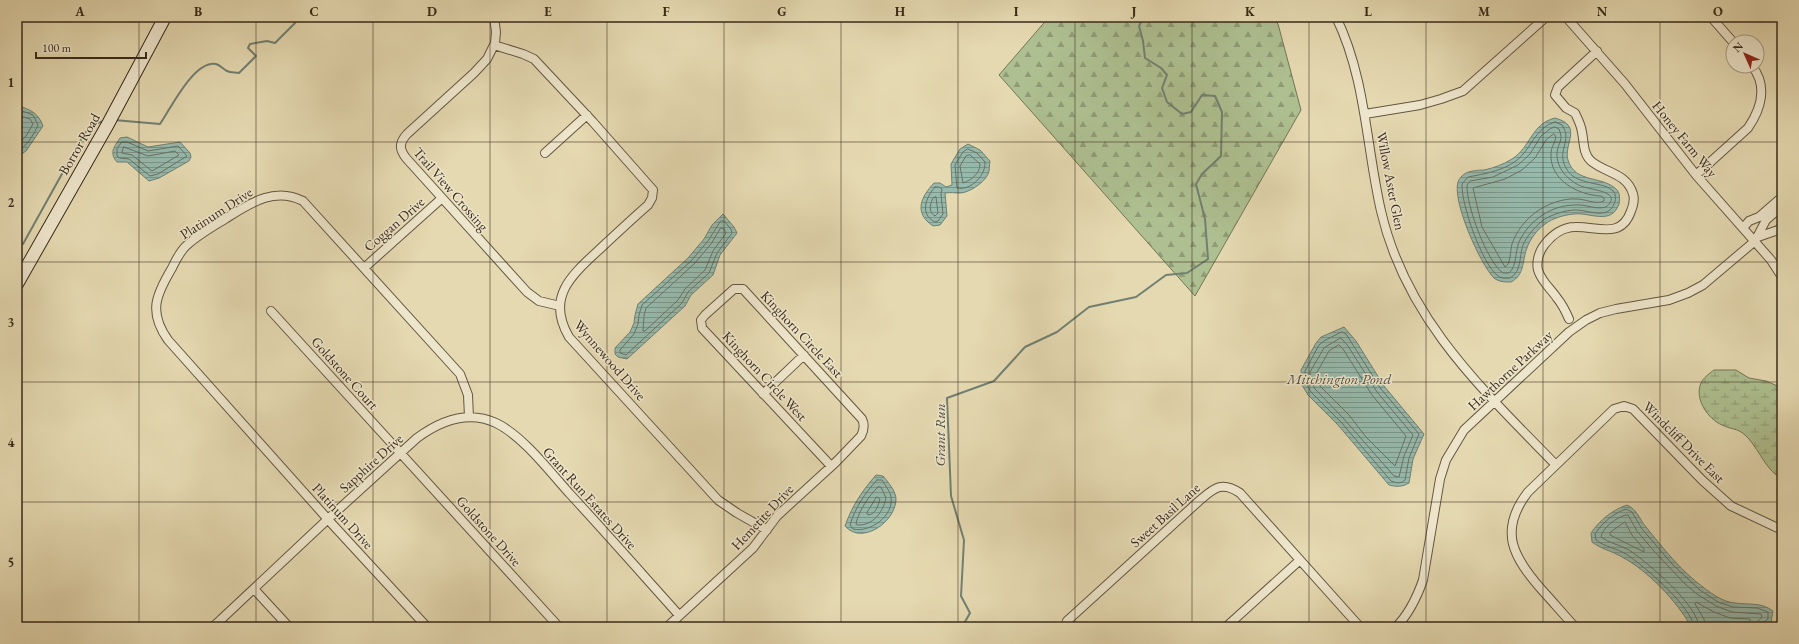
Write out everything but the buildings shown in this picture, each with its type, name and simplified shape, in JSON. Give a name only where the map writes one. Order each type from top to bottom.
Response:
[{"type":"street","name":"Borror Road","points":[[17,284],[110,121],[165,17]]},
{"type":"street","name":"Trail View Crossing","points":[[494,17],[496,32],[494,45],[487,59],[474,74],[407,134],[400,146],[401,152],[441,199],[527,292],[539,300],[560,306]]},
{"type":"street","name":"Willow Aster Glen","points":[[1336,17],[1350,50],[1365,114],[1381,212],[1392,247],[1406,280],[1424,314],[1445,345],[1481,388],[1556,465]]},
{"type":"street","points":[[1365,114],[1420,105],[1441,100],[1463,91],[1546,17]]},
{"type":"street","name":"Honey Farm Way","points":[[1566,17],[1625,84],[1696,175],[1742,228],[1757,239],[1782,277]]},
{"type":"street","points":[[1711,17],[1726,34]]},
{"type":"street","name":"Wynnewood Drive","points":[[494,45],[534,59],[651,186],[653,193],[648,205],[577,271],[567,284],[561,298],[560,306],[561,320],[569,337],[718,500],[737,514],[767,530]]},
{"type":"street","points":[[1569,319],[1558,299],[1538,270],[1538,260],[1542,248],[1549,238],[1560,231],[1574,227],[1604,231],[1613,229],[1622,224],[1630,215],[1633,204],[1633,193],[1626,181],[1615,172],[1602,168],[1590,160],[1584,148],[1582,132],[1575,113],[1566,108],[1555,95],[1558,87],[1597,51]]},
{"type":"street","points":[[1696,175],[1748,128],[1754,118],[1759,109],[1762,92],[1761,83],[1756,74]]},
{"type":"street","points":[[545,153],[587,115]]},
{"type":"street","name":"Platinum Drive","points":[[427,627],[168,340],[156,319],[156,302],[160,288],[187,245],[247,205],[274,195],[292,197],[303,201],[460,374],[464,380],[468,395],[469,417]]},
{"type":"street","points":[[1742,228],[1749,221],[1759,217],[1782,197]]},
{"type":"street","name":"Coggan Drive","points":[[364,268],[441,199]]},
{"type":"street","name":"Hawthorne Parkway","points":[[1757,239],[1766,220],[1782,206]]},
{"type":"street","name":"Hawthorne Parkway","points":[[1396,627],[1408,612],[1418,594],[1423,580],[1440,479],[1446,460],[1464,430],[1569,332],[1586,320],[1616,308],[1669,300],[1688,293],[1703,285],[1757,239],[1778,230],[1782,226]]},
{"type":"street","name":"Kinghorn Circle East","points":[[717,302],[734,289],[743,289],[862,419]]},
{"type":"street","name":"Kinghorn Circle West","points":[[717,302],[701,320],[702,328],[831,466]]},
{"type":"street","name":"Goldstone Court","points":[[271,311],[400,454]]},
{"type":"street","points":[[763,394],[804,355]]},
{"type":"street","name":"Windcliff Drive East","points":[[1556,465],[1614,409],[1619,407],[1629,407],[1637,413],[1702,480],[1731,506],[1782,530]]},
{"type":"street","name":"Sapphire Drive","points":[[212,627],[328,519],[429,430],[455,419],[469,417]]},
{"type":"street","name":"Grant Run Estates Drive","points":[[469,417],[495,423],[516,436],[549,470],[680,616]]},
{"type":"street","name":"Hemetite Drive","points":[[667,627],[753,548],[777,516],[861,436],[864,425],[862,419]]},
{"type":"street","name":"Goldstone Drive","points":[[400,454],[559,627]]},
{"type":"street","points":[[1556,465],[1528,492],[1519,505],[1512,528],[1513,545],[1515,553],[1526,572],[1575,627]]},
{"type":"street","name":"Sweet Basil Lane","points":[[1067,621],[1214,488],[1223,486],[1232,487],[1240,493],[1360,627]]},
{"type":"street","points":[[1226,627],[1300,560]]},
{"type":"street","points":[[254,589],[289,627]]},
{"type":"green space","points":[[1049,17],[1271,17],[1278,24],[1301,110],[1195,296],[999,75]]},
{"type":"green space","points":[[1714,370],[1736,370],[1749,378],[1766,381],[1782,388],[1782,479],[1772,471],[1745,435],[1717,422],[1707,413],[1701,402],[1699,389],[1705,377]]},
{"type":"water","points":[[17,105],[30,110],[39,118],[43,126],[26,151],[17,157]]},
{"type":"water","points":[[1555,118],[1564,121],[1569,126],[1571,131],[1567,154],[1572,168],[1583,176],[1611,185],[1619,193],[1619,204],[1611,215],[1566,215],[1545,224],[1530,241],[1519,275],[1511,282],[1504,282],[1494,278],[1488,271],[1468,232],[1459,203],[1457,191],[1458,182],[1466,173],[1491,168],[1512,159],[1518,154],[1541,125]]},
{"type":"water","points":[[127,137],[148,147],[180,142],[190,153],[191,157],[189,161],[159,178],[149,181],[127,162],[117,162],[113,156],[113,150],[120,138]]},
{"type":"water","points":[[968,144],[980,150],[990,161],[989,173],[980,184],[964,193],[945,193],[947,216],[940,225],[933,226],[923,216],[921,211],[921,205],[925,194],[934,183],[940,183],[946,187],[952,185],[951,164],[960,149]]},
{"type":"water","points":[[723,214],[737,233],[720,255],[713,275],[691,295],[685,306],[627,359],[618,357],[615,354],[615,348],[630,332],[634,323],[638,304],[688,258],[704,239],[712,225]]},
{"type":"water","name":"Mitchington Pond","points":[[1344,327],[1356,341],[1384,386],[1424,434],[1413,459],[1409,483],[1404,485],[1389,485],[1338,425],[1308,395],[1302,385],[1301,370],[1316,343],[1321,337]]},
{"type":"water","points":[[876,475],[883,476],[893,489],[896,498],[895,507],[885,522],[877,528],[869,532],[860,533],[852,531],[845,526],[851,512],[866,487]]},
{"type":"water","points":[[1627,505],[1636,512],[1646,527],[1673,559],[1695,581],[1714,595],[1726,601],[1760,605],[1769,608],[1773,611],[1771,622],[1762,627],[1691,627],[1670,597],[1642,570],[1618,555],[1592,542],[1591,533],[1598,524],[1611,513]]},
{"type":"waterway","points":[[114,120],[160,124],[184,86],[200,69],[208,65],[216,64],[228,72],[239,73],[256,56],[248,48],[250,44],[267,41],[275,43],[295,23],[296,17]]},
{"type":"waterway","name":"Grant Run","points":[[962,627],[970,613],[961,596],[964,540],[951,496],[947,398],[994,381],[1025,347],[1057,332],[1089,307],[1136,297],[1166,275],[1187,273],[1208,259],[1205,219],[1196,184],[1202,174],[1221,156],[1222,112],[1215,96],[1202,95],[1191,112],[1182,114],[1167,102],[1162,88],[1167,75],[1161,68],[1145,58],[1139,26],[1144,17]]},
{"type":"waterway","points":[[23,244],[83,136],[91,125],[104,121]]}]
